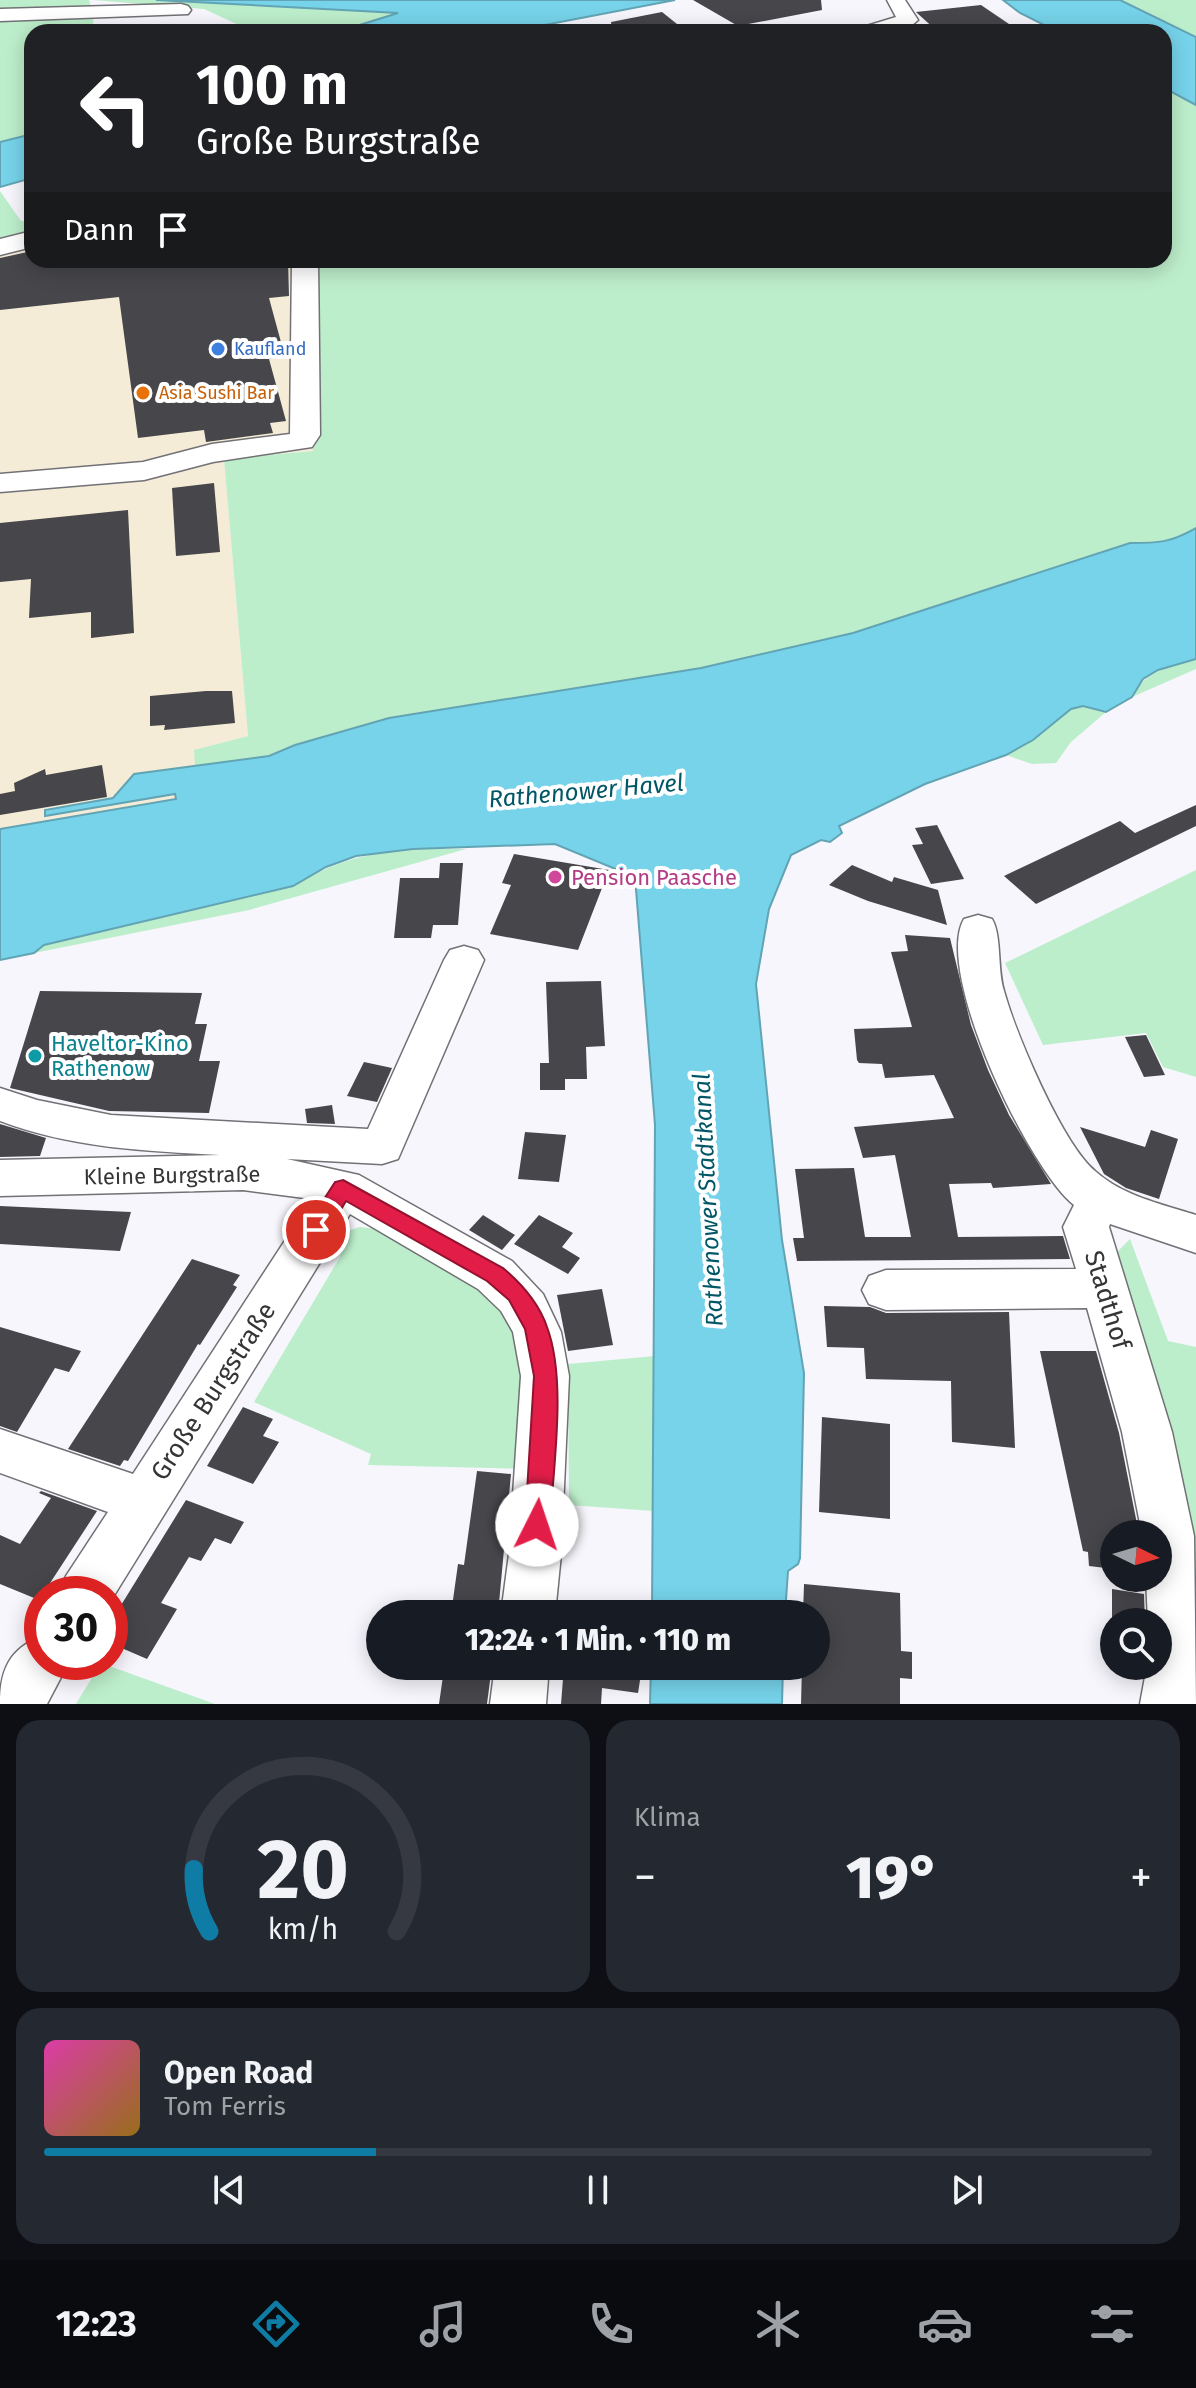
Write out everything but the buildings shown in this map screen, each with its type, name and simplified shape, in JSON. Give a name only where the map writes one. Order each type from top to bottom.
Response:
[{"type":"street","points":[[894,24],[908,20],[896,2]]},
{"type":"street","points":[[102,24],[108,10]]},
{"type":"street","points":[[0,15],[181,10]]},
{"type":"street","points":[[0,247],[24,241]]},
{"type":"street","points":[[0,483],[144,471],[212,453],[302,441],[305,435],[305,268]]},
{"type":"street","points":[[978,929],[975,963],[1002,1043],[1066,1170],[1078,1187],[1100,1200],[1196,1234]]},
{"type":"street","points":[[0,1104],[32,1116],[111,1132],[382,1147],[464,960]]},
{"type":"street","name":"Kleine Burgstraße","points":[[0,1178],[243,1172],[280,1175],[343,1188],[495,1275],[517,1294],[529,1311],[542,1349],[545,1376],[529,1600]]},
{"type":"street","name":"Große Burgstraße","points":[[96,1576],[343,1188]]},
{"type":"street","name":"Stadthof","points":[[1100,1200],[1086,1227],[1159,1475],[1169,1534],[1177,1645],[1168,1704]]},
{"type":"street","points":[[886,1290],[1104,1288]]},
{"type":"street","points":[[0,1451],[143,1501]]},
{"type":"street","points":[[15,1704],[30,1680]]},
{"type":"street","points":[[518,1704],[521,1680]]},
{"type":"shaded area","points":[[24,245],[24,268],[312,268],[313,451],[224,459],[248,736],[195,750],[195,767],[135,774],[113,798],[45,810],[46,816],[176,794],[176,799],[0,829],[0,250]]},
{"type":"green space","points":[[0,0],[89,0],[93,24],[24,24],[24,136],[0,142]]},
{"type":"green space","points":[[93,0],[156,0],[399,13],[363,24],[237,24],[204,9]]},
{"type":"green space","points":[[1120,0],[1196,0],[1196,37]]},
{"type":"green space","points":[[1172,92],[1196,105],[1196,528],[1178,536],[1164,541],[1130,543],[853,633],[701,668],[389,718],[295,745],[269,756],[195,767],[194,750],[248,736],[224,459],[313,451],[312,268],[1172,268]]},
{"type":"green space","points":[[0,191],[24,221],[24,237],[0,242]]},
{"type":"green space","points":[[1196,659],[1196,669],[1132,697],[1151,675]]},
{"type":"green space","points":[[1083,706],[1106,712],[1071,742],[1056,763],[1032,764],[1006,755],[1033,740],[1071,709]]},
{"type":"green space","points":[[413,849],[466,849],[249,910],[34,953],[44,945],[293,886],[351,860]]},
{"type":"green space","points":[[1196,870],[1196,1077],[1163,1067],[1146,1033],[1043,1045],[1005,963]]},
{"type":"green space","points":[[360,1227],[385,1230],[482,1283],[520,1323],[529,1469],[368,1465],[371,1454],[254,1402],[340,1257],[344,1232]]},
{"type":"green space","points":[[1130,1239],[1168,1341],[1196,1347],[1196,1608],[1177,1474],[1107,1262]]},
{"type":"green space","points":[[655,1356],[654,1511],[569,1505],[568,1364]]},
{"type":"green space","points":[[128,1673],[215,1704],[76,1704],[91,1680],[128,1680]]},
{"type":"water","points":[[156,0],[675,0],[550,24],[363,24],[398,13]]},
{"type":"water","points":[[1003,0],[1120,0],[1169,24],[1042,24]]},
{"type":"water","points":[[1172,25],[1196,37],[1196,105],[1172,92]]},
{"type":"water","points":[[24,136],[24,180],[0,187],[0,142]]},
{"type":"water","points":[[1196,528],[1196,659],[1158,670],[1143,679],[1132,697],[1106,712],[1083,706],[1071,709],[1033,740],[1006,755],[925,784],[839,826],[842,833],[830,842],[821,840],[791,855],[769,909],[756,984],[782,1240],[804,1373],[800,1558],[798,1564],[788,1571],[786,1600],[652,1600],[655,1125],[635,877],[555,844],[413,849],[356,856],[326,867],[293,886],[44,945],[34,953],[0,960],[0,829],[176,799],[175,794],[45,816],[45,810],[113,798],[134,774],[269,756],[295,745],[389,718],[701,668],[853,633],[1130,543],[1178,537]]},
{"type":"water","points":[[651,1680],[783,1680],[782,1704],[650,1704]]},
{"type":"place","name":"Kaufland","points":[[218,349]]},
{"type":"place","name":"Asia Sushi Bar","points":[[143,393]]},
{"type":"place","name":"Pension Paasche","points":[[555,877]]},
{"type":"place","name":"Haveltor-Kino Rathenow","points":[[35,1056]]},
{"type":"route","points":[[316,1230],[343,1188],[495,1275],[517,1294],[536,1328],[545,1376],[537,1525]]},
{"type":"water label","name":"Rathenower Havel","points":[[586,791]]},
{"type":"water label","name":"Rathenower Stadtkanal","points":[[708,1200]]}]
